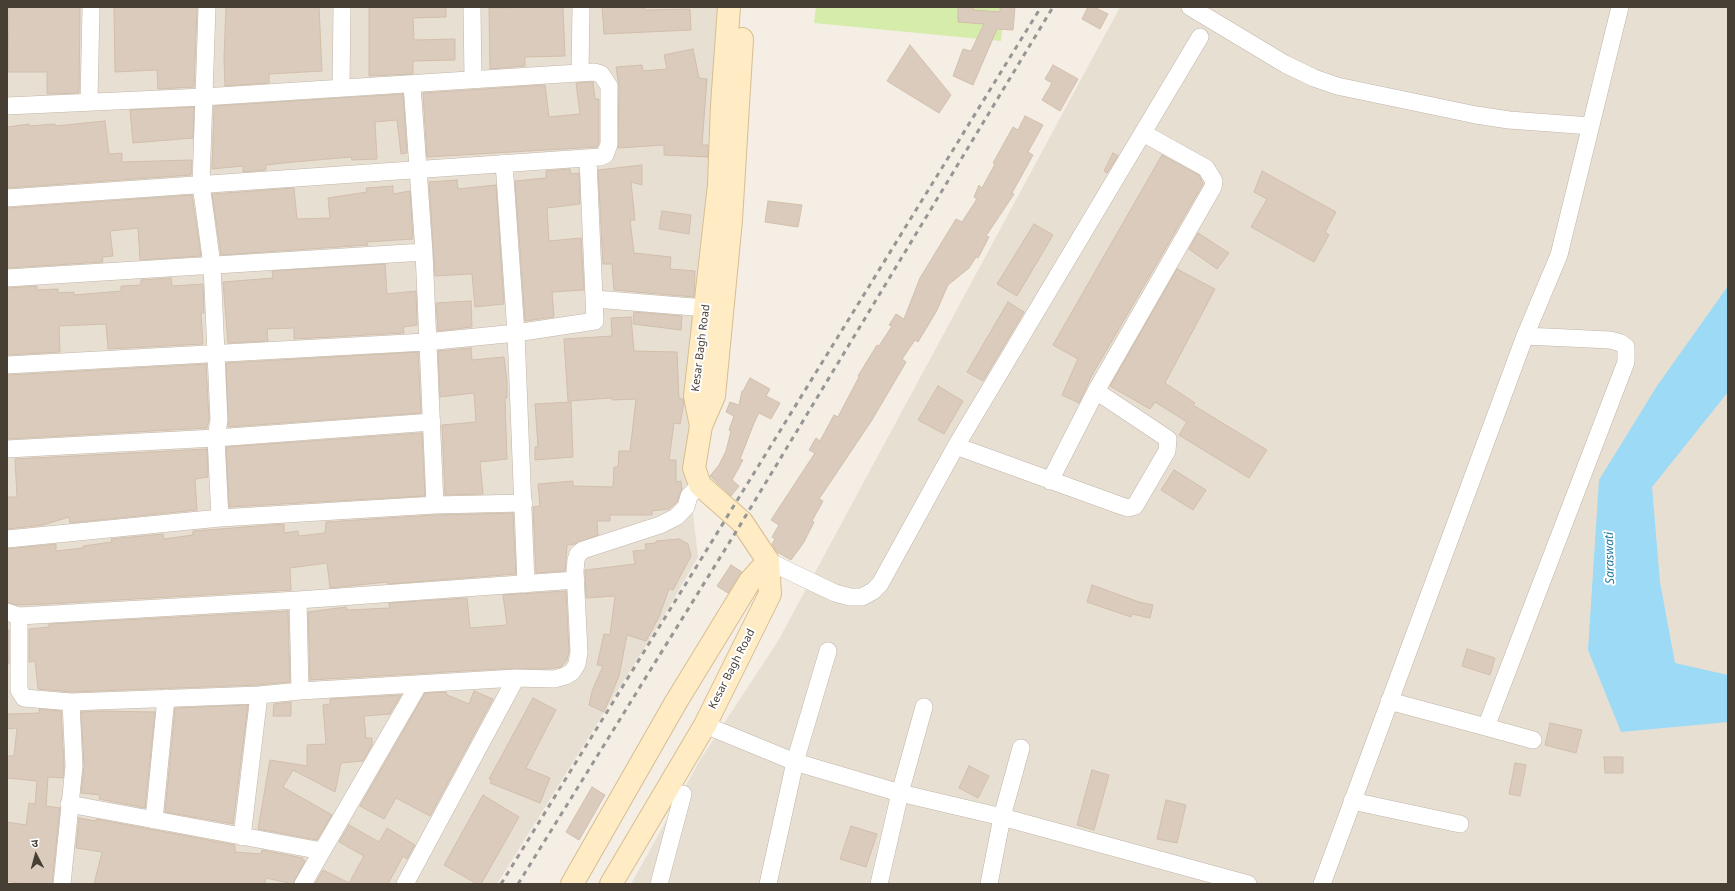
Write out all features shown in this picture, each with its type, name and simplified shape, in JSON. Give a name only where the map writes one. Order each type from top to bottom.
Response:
[{"type":"main road","name":"Kesar Bagh Road","points":[[700,485],[694,468],[694,460],[701,426],[695,396],[719,185],[722,105],[729,7]]},
{"type":"main road","points":[[701,426],[714,396],[715,389],[731,220],[744,7]]},
{"type":"main road","points":[[572,884],[676,702],[750,581],[768,561],[742,522],[700,485]]},
{"type":"main road","name":"Kesar Bagh Road","points":[[612,884],[705,724],[770,594],[768,561]]},
{"type":"street","points":[[89,101],[91,7]]},
{"type":"street","points":[[206,7],[201,184],[212,265],[219,420],[216,438],[220,518]]},
{"type":"street","points":[[341,88],[342,7]]},
{"type":"street","points":[[472,7],[473,79]]},
{"type":"street","points":[[580,73],[581,7]]},
{"type":"street","points":[[1190,7],[1285,64],[1314,78],[1337,86],[1482,116],[1509,120],[1591,126]]},
{"type":"street","points":[[1325,883],[1352,801],[1525,336],[1559,255],[1620,7]]},
{"type":"street","points":[[768,561],[835,593],[850,597],[862,597],[873,591],[880,584],[956,446],[1200,38]]},
{"type":"street","points":[[7,106],[412,85],[473,79],[594,72],[602,74],[609,86],[608,150],[605,155],[600,157],[588,159],[418,168],[7,198]]},
{"type":"street","points":[[412,85],[424,252],[426,342],[432,422],[435,505]]},
{"type":"street","points":[[1050,481],[1096,391],[1213,187],[1214,180],[1206,168],[1143,132]]},
{"type":"street","points":[[7,364],[426,342],[516,333],[595,321],[596,299],[588,159]]},
{"type":"street","points":[[504,163],[516,333],[524,503],[526,584]]},
{"type":"street","points":[[7,278],[424,252]]},
{"type":"street","points":[[596,299],[706,308]]},
{"type":"street","points":[[1486,727],[1626,362],[1627,354],[1626,347],[1621,343],[1610,340],[1525,336]]},
{"type":"street","points":[[956,446],[1128,508],[1136,506],[1167,451],[1169,445],[1168,439],[1096,391]]},
{"type":"street","points":[[7,449],[216,438],[432,422]]},
{"type":"street","points":[[576,580],[298,600],[13,614],[19,690],[24,698],[71,702],[259,695],[300,691],[516,678],[554,679],[566,676],[572,672],[577,664],[579,652],[576,560],[583,550],[676,518],[686,507],[689,496],[700,485]]},
{"type":"street","points":[[7,539],[220,518],[435,505],[524,503]]},
{"type":"street","points":[[298,600],[300,691]]},
{"type":"street","points":[[768,884],[795,762],[828,652]]},
{"type":"street","points":[[405,884],[516,678]]},
{"type":"street","points":[[303,884],[419,684]]},
{"type":"street","points":[[242,838],[259,695]]},
{"type":"street","points":[[154,820],[166,698]]},
{"type":"street","points":[[1389,701],[1533,740]]},
{"type":"street","points":[[62,884],[74,747],[71,702]]},
{"type":"street","points":[[879,884],[900,793],[924,707]]},
{"type":"street","points":[[705,724],[795,762],[900,793],[1002,817],[1248,884]]},
{"type":"street","points":[[988,884],[1002,817],[1021,748]]},
{"type":"street","points":[[659,884],[684,794]]},
{"type":"street","points":[[1352,801],[1460,824]]},
{"type":"street","points":[[69,804],[242,838],[322,851]]},
{"type":"shaded area","points":[[7,7],[723,7],[689,479],[698,557],[658,626],[497,884],[7,884]]},
{"type":"shaded area","points":[[1120,7],[1728,7],[1728,884],[631,884],[700,760],[778,641]]},
{"type":"green space","points":[[816,7],[1004,7],[1001,41],[814,23]]},
{"type":"water","name":"Saraswati","points":[[1728,286],[1728,392],[1652,487],[1660,582],[1675,663],[1728,675],[1728,722],[1621,732],[1588,650],[1599,480],[1657,386]]},
{"type":"building","points":[[9,7],[80,7],[79,93],[47,94],[47,72],[8,72]]},
{"type":"building","points":[[114,7],[197,7],[194,87],[158,89],[157,70],[115,72]]},
{"type":"building","points":[[226,7],[319,7],[322,71],[269,74],[269,83],[225,86],[224,58]]},
{"type":"building","points":[[369,7],[446,7],[446,17],[413,18],[414,40],[455,39],[455,60],[413,61],[413,74],[369,76]]},
{"type":"building","points":[[563,7],[565,56],[525,57],[525,66],[490,69],[489,8]]},
{"type":"building","points":[[602,7],[644,7],[645,10],[690,9],[691,30],[604,34]]},
{"type":"building","points":[[958,7],[973,7],[973,10],[1000,12],[1000,7],[1015,7],[1013,30],[997,29],[973,85],[953,76],[963,49],[971,51],[984,24],[958,22]]},
{"type":"building","points":[[1088,7],[1094,7],[1108,14],[1100,29],[1082,19]]},
{"type":"building","points":[[910,45],[951,95],[939,113],[887,81]]},
{"type":"building","points":[[693,49],[699,78],[707,79],[702,145],[708,145],[708,157],[664,155],[664,145],[618,148],[619,86],[616,67],[642,65],[643,71],[667,69],[664,55]]},
{"type":"building","points":[[1053,65],[1078,79],[1060,111],[1042,100],[1052,83],[1045,79]]},
{"type":"building","points":[[593,82],[595,99],[599,99],[599,142],[597,147],[427,157],[423,93],[545,85],[549,117],[580,114],[576,83]]},
{"type":"building","points":[[403,94],[407,153],[401,154],[397,120],[375,122],[377,159],[352,160],[351,157],[294,162],[266,165],[266,170],[243,172],[243,166],[212,169],[214,106]]},
{"type":"building","points":[[194,107],[193,138],[133,143],[130,110]]},
{"type":"building","points":[[1025,116],[1043,125],[1028,152],[1033,155],[1012,193],[1014,194],[986,236],[989,237],[978,258],[976,257],[969,268],[948,285],[936,312],[918,342],[915,340],[902,359],[906,362],[872,420],[819,499],[823,501],[812,521],[814,522],[804,542],[791,560],[777,552],[772,544],[775,539],[772,537],[779,525],[771,520],[815,453],[809,450],[816,438],[820,441],[834,415],[838,417],[859,377],[858,376],[877,345],[879,346],[892,326],[889,325],[896,314],[904,319],[920,278],[956,219],[962,222],[977,199],[974,197],[979,185],[982,188],[995,164],[993,163],[1013,127],[1018,130]]},
{"type":"building","points":[[105,121],[109,154],[122,153],[122,162],[192,160],[191,175],[7,188],[7,127],[29,124],[29,126],[55,124],[55,126]]},
{"type":"building","points":[[1113,153],[1118,156],[1107,173],[1104,171]]},
{"type":"building","points":[[1162,155],[1199,175],[1203,184],[1092,375],[1079,403],[1062,395],[1078,359],[1053,345]]},
{"type":"building","points":[[642,165],[642,185],[631,182],[635,220],[630,220],[634,253],[671,257],[670,269],[695,271],[694,297],[614,290],[612,264],[603,264],[598,170]]},
{"type":"building","points":[[570,169],[571,174],[579,173],[580,204],[547,208],[549,241],[581,238],[584,290],[552,292],[554,317],[525,321],[515,181],[546,178],[546,171]]},
{"type":"building","points":[[1262,171],[1336,212],[1325,232],[1329,235],[1314,262],[1251,227],[1267,199],[1254,192]]},
{"type":"building","points":[[457,180],[458,189],[496,185],[504,304],[475,307],[472,274],[435,276],[429,182]]},
{"type":"building","points":[[393,186],[393,194],[410,191],[413,239],[367,242],[368,245],[221,255],[212,194],[294,188],[297,219],[330,218],[328,198],[367,192],[366,188]]},
{"type":"building","points":[[192,195],[201,256],[140,260],[138,228],[110,231],[113,256],[102,257],[103,262],[7,268],[7,208]]},
{"type":"building","points":[[768,201],[802,205],[798,227],[765,222]]},
{"type":"building","points":[[662,211],[691,215],[689,234],[659,229]]},
{"type":"building","points":[[1034,224],[1053,235],[1017,296],[997,284]]},
{"type":"building","points":[[1198,233],[1229,253],[1217,269],[1189,249]]},
{"type":"building","points":[[385,264],[387,294],[416,291],[417,325],[403,327],[404,333],[294,339],[294,328],[267,329],[268,341],[228,343],[223,282],[273,278],[272,271]]},
{"type":"building","points":[[1177,269],[1215,289],[1165,383],[1195,403],[1193,405],[1267,450],[1249,478],[1179,435],[1187,422],[1155,402],[1150,409],[1110,386]]},
{"type":"building","points":[[171,278],[172,286],[203,284],[204,313],[201,313],[203,344],[108,349],[106,324],[59,326],[60,352],[7,355],[7,288],[37,286],[37,290],[58,289],[58,293],[74,292],[74,295],[121,291],[121,286],[141,285],[141,280]]},
{"type":"building","points":[[471,301],[472,327],[438,331],[436,303]]},
{"type":"building","points":[[1008,302],[1024,312],[983,381],[967,372]]},
{"type":"building","points":[[634,312],[682,316],[681,330],[633,324]]},
{"type":"building","points":[[631,317],[634,351],[677,352],[679,398],[683,399],[684,403],[680,424],[674,423],[669,460],[676,460],[676,482],[681,481],[682,489],[677,502],[669,509],[652,511],[652,515],[610,515],[610,521],[597,521],[598,535],[575,544],[567,545],[565,571],[536,573],[533,507],[540,506],[538,484],[573,481],[573,486],[613,487],[614,467],[618,467],[619,451],[630,451],[636,399],[612,400],[612,398],[568,401],[564,339],[612,336],[611,318]]},
{"type":"building","points":[[471,348],[472,360],[504,357],[507,382],[507,398],[505,398],[507,459],[480,462],[483,494],[445,495],[442,425],[476,422],[474,393],[440,397],[438,351]]},
{"type":"building","points":[[418,352],[421,413],[228,427],[226,363]]},
{"type":"building","points":[[206,364],[209,419],[207,428],[7,439],[7,375]]},
{"type":"building","points":[[750,378],[770,389],[766,396],[780,403],[771,419],[759,413],[740,459],[743,460],[732,480],[739,486],[731,496],[710,476],[719,465],[726,451],[731,431],[729,430],[734,416],[726,412],[730,402],[739,405],[742,391]]},
{"type":"building","points":[[938,386],[963,401],[944,434],[918,420]]},
{"type":"building","points":[[571,402],[573,457],[535,460],[535,447],[538,447],[535,404]]},
{"type":"building","points":[[422,433],[425,496],[229,507],[226,447]]},
{"type":"building","points":[[207,449],[208,477],[195,479],[197,510],[70,523],[69,517],[43,525],[7,529],[7,497],[17,497],[15,459]]},
{"type":"building","points":[[1174,470],[1206,490],[1193,510],[1161,490]]},
{"type":"building","points":[[513,513],[516,574],[388,584],[387,582],[330,588],[327,563],[290,568],[291,590],[47,604],[17,605],[7,602],[7,549],[56,544],[56,551],[83,548],[83,546],[112,542],[111,539],[163,534],[164,539],[193,535],[193,531],[284,524],[284,533],[298,531],[299,536],[325,533],[326,522],[435,515]]},
{"type":"building","points":[[679,539],[688,544],[691,556],[673,590],[669,589],[659,617],[646,641],[627,635],[619,676],[604,712],[589,705],[592,691],[603,666],[597,665],[604,634],[610,635],[615,596],[586,598],[585,570],[635,564],[633,551],[646,550],[645,544],[656,543],[656,541]]},
{"type":"building","points":[[731,565],[742,572],[728,593],[717,586]]},
{"type":"building","points":[[1092,585],[1139,602],[1153,605],[1150,618],[1132,614],[1131,617],[1087,602]]},
{"type":"building","points":[[566,591],[569,651],[567,660],[561,667],[546,669],[498,669],[310,680],[308,612],[346,607],[347,610],[390,608],[389,603],[467,598],[470,628],[507,625],[503,595]]},
{"type":"building","points":[[288,611],[290,682],[258,685],[71,692],[38,689],[35,661],[29,662],[29,629],[49,627],[49,624]]},
{"type":"building","points":[[7,630],[9,630],[9,664],[7,664]]},
{"type":"building","points":[[1467,649],[1495,658],[1490,675],[1462,666]]},
{"type":"building","points":[[474,691],[493,699],[430,816],[396,798],[384,819],[360,806],[425,693],[446,692],[447,695],[469,704]]},
{"type":"building","points":[[401,695],[390,714],[364,716],[366,738],[372,738],[372,745],[363,761],[341,763],[335,792],[293,770],[283,787],[332,815],[317,840],[258,829],[270,760],[307,766],[307,745],[326,744],[323,705],[330,704],[330,699]]},
{"type":"building","points":[[533,698],[556,710],[526,768],[550,778],[540,803],[490,783],[492,780],[489,779]]},
{"type":"building","points":[[291,702],[291,716],[273,716],[274,704]]},
{"type":"building","points":[[248,705],[233,824],[165,812],[175,708]]},
{"type":"building","points":[[39,709],[61,711],[64,766],[63,778],[48,777],[46,806],[60,808],[52,884],[23,884],[7,881],[7,822],[26,825],[29,803],[35,804],[37,781],[7,778],[7,756],[14,756],[17,728],[7,729],[7,714],[40,713]]},
{"type":"building","points":[[81,712],[155,712],[145,808],[99,799],[100,795],[81,793],[84,766]]},
{"type":"building","points":[[1550,723],[1582,730],[1576,753],[1545,745]]},
{"type":"building","points":[[1604,757],[1623,757],[1623,773],[1605,773]]},
{"type":"building","points":[[1515,763],[1526,765],[1520,796],[1509,794]]},
{"type":"building","points":[[969,766],[989,776],[978,798],[959,788]]},
{"type":"building","points":[[1092,770],[1109,775],[1094,830],[1077,825]]},
{"type":"building","points":[[592,787],[605,795],[579,840],[566,832]]},
{"type":"building","points":[[483,795],[519,817],[481,884],[477,884],[444,865]]},
{"type":"building","points":[[1166,800],[1186,805],[1177,843],[1157,839]]},
{"type":"building","points":[[79,818],[96,821],[96,819],[235,845],[235,852],[261,854],[262,850],[303,858],[302,859],[305,861],[293,884],[266,878],[265,884],[94,884],[102,852],[76,848]]},
{"type":"building","points":[[349,825],[379,842],[387,828],[415,845],[407,859],[403,856],[388,884],[315,884],[323,870],[349,883],[364,856],[339,842]]},
{"type":"building","points":[[851,826],[877,834],[866,867],[840,859]]},
{"type":"railway","points":[[501,884],[1041,7]]},
{"type":"railway","points":[[518,884],[742,522],[1053,7]]}]
